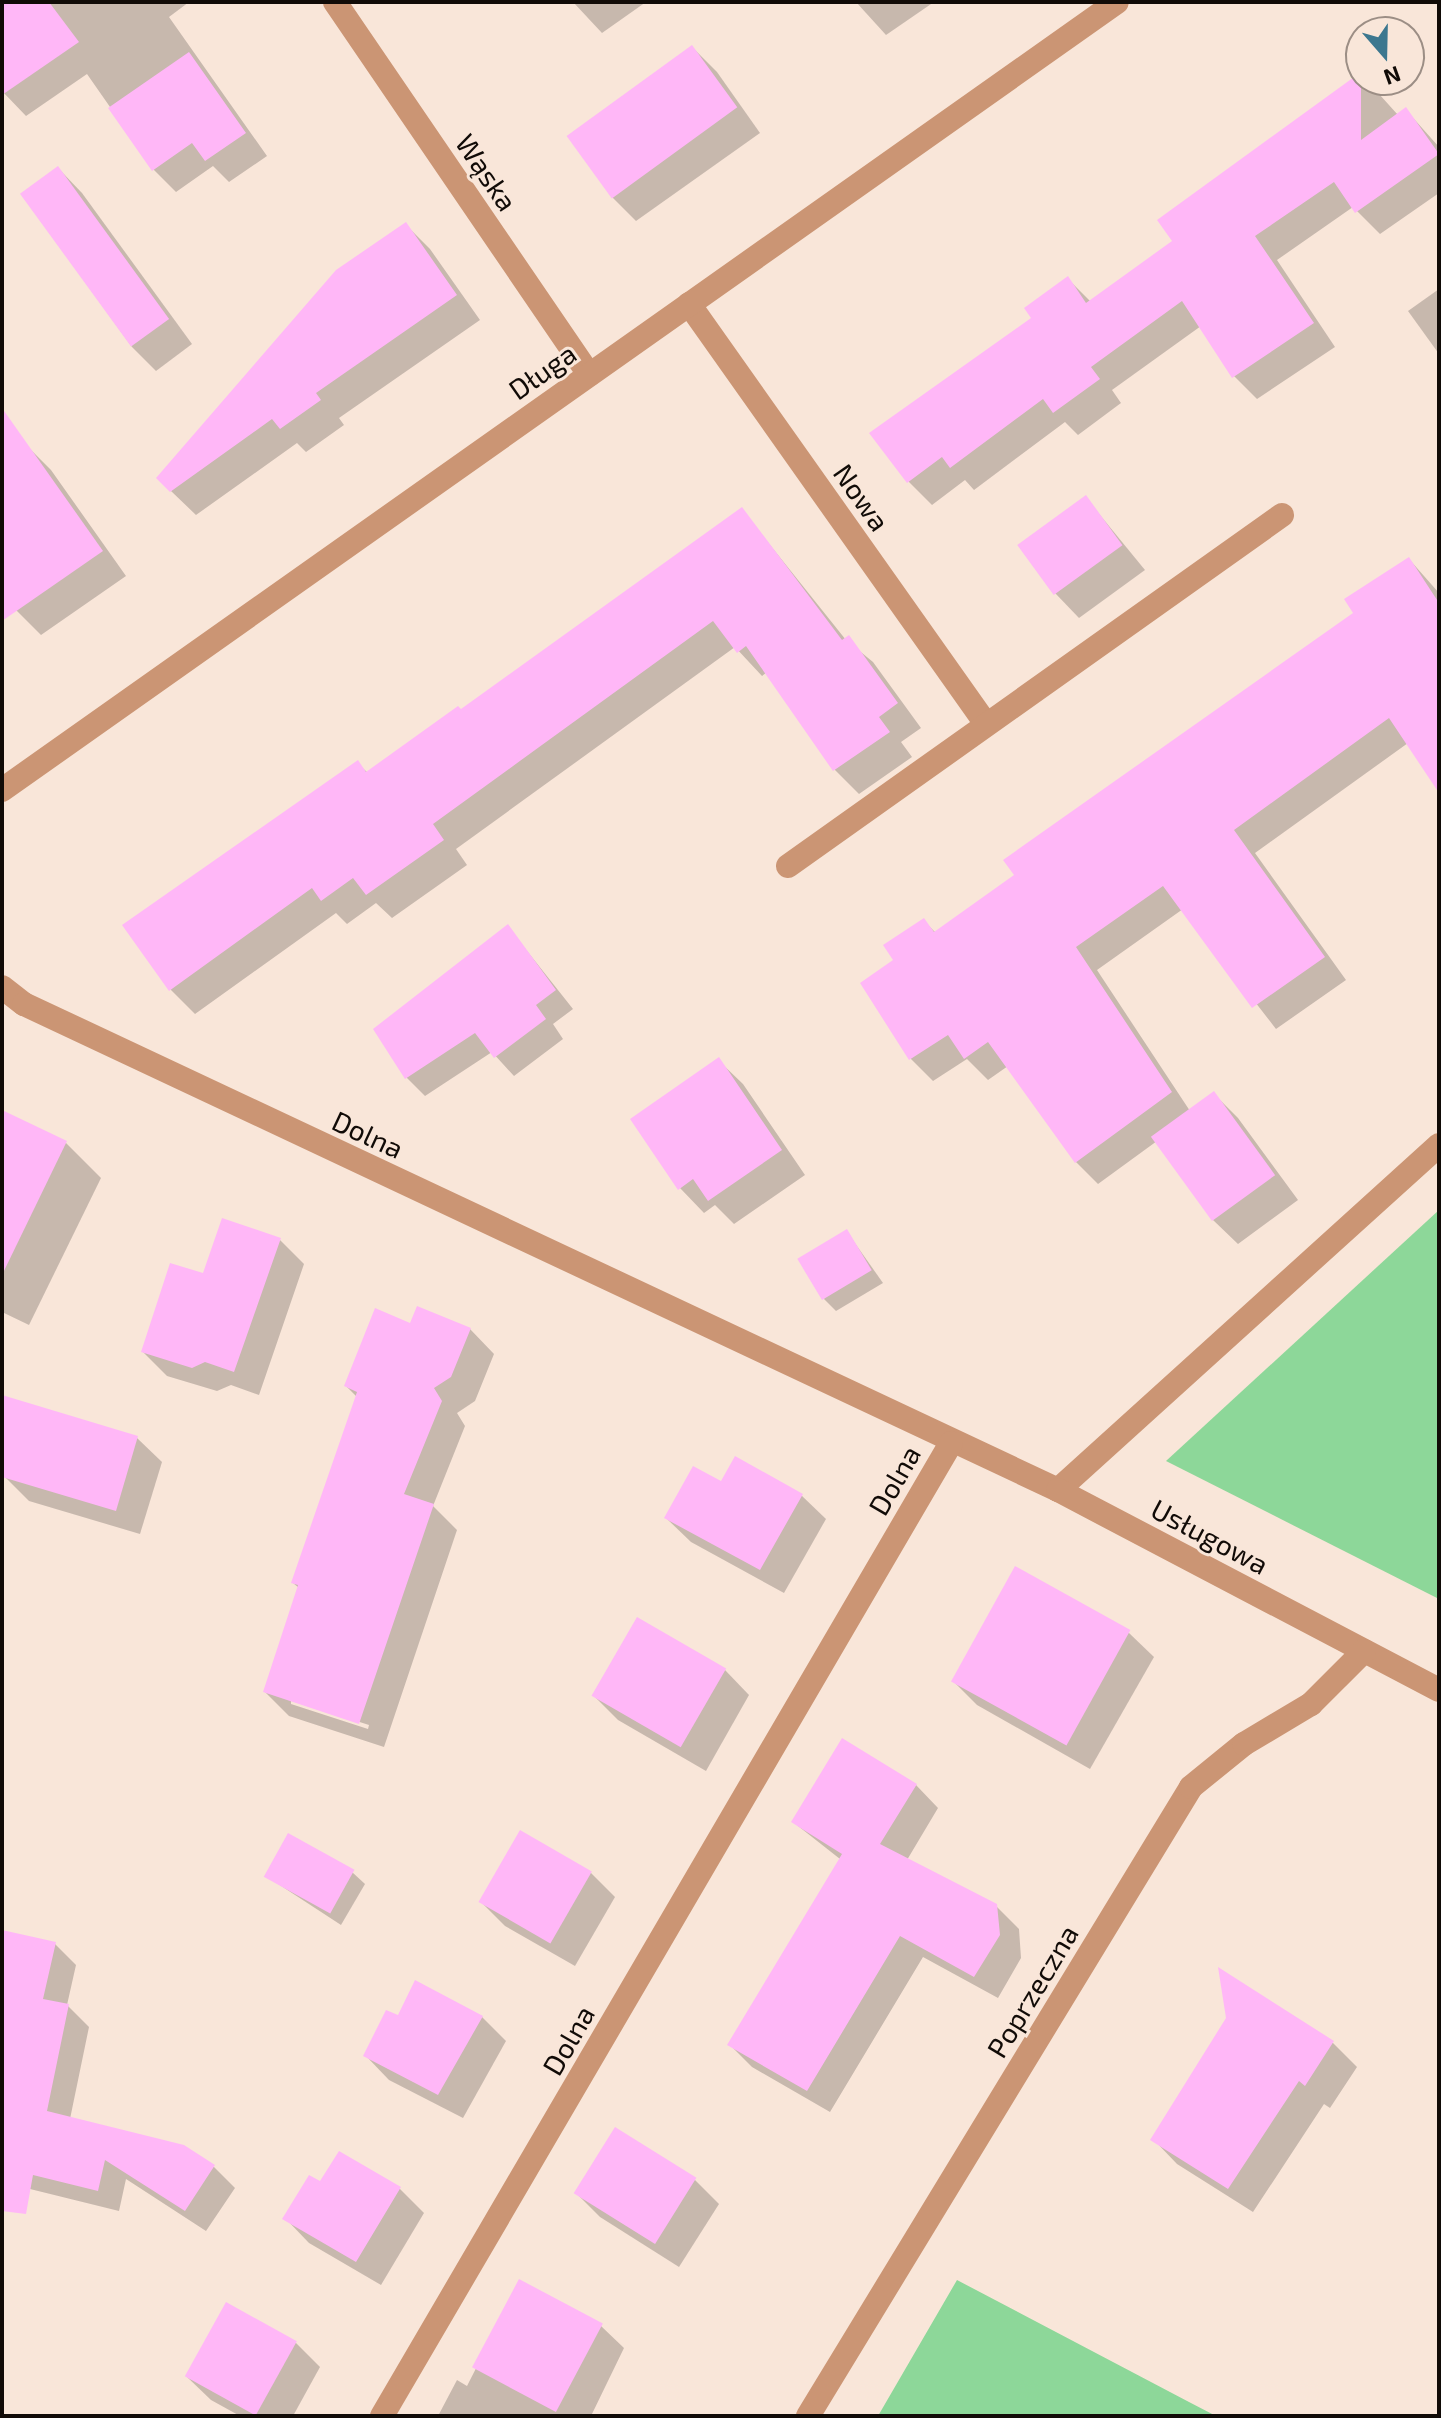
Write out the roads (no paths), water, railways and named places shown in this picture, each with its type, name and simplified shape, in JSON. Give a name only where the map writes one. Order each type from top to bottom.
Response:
[{"type":"street","name":"Wąska","points":[[335,2],[589,375]]},
{"type":"street","name":"Długa","points":[[2,790],[1117,2]]},
{"type":"street","name":"Nowa","points":[[689,304],[986,724]]},
{"type":"street","points":[[788,866],[1282,515]]},
{"type":"street","name":"Dolna","points":[[2,987],[24,1004],[951,1443],[382,2416]]},
{"type":"street","points":[[1058,1490],[1439,1145]]},
{"type":"street","name":"Usługowa","points":[[951,1443],[1058,1490],[1439,1690]]},
{"type":"street","name":"Poprzeczna","points":[[808,2416],[1191,1787],[1244,1744],[1311,1704],[1364,1651]]}]
